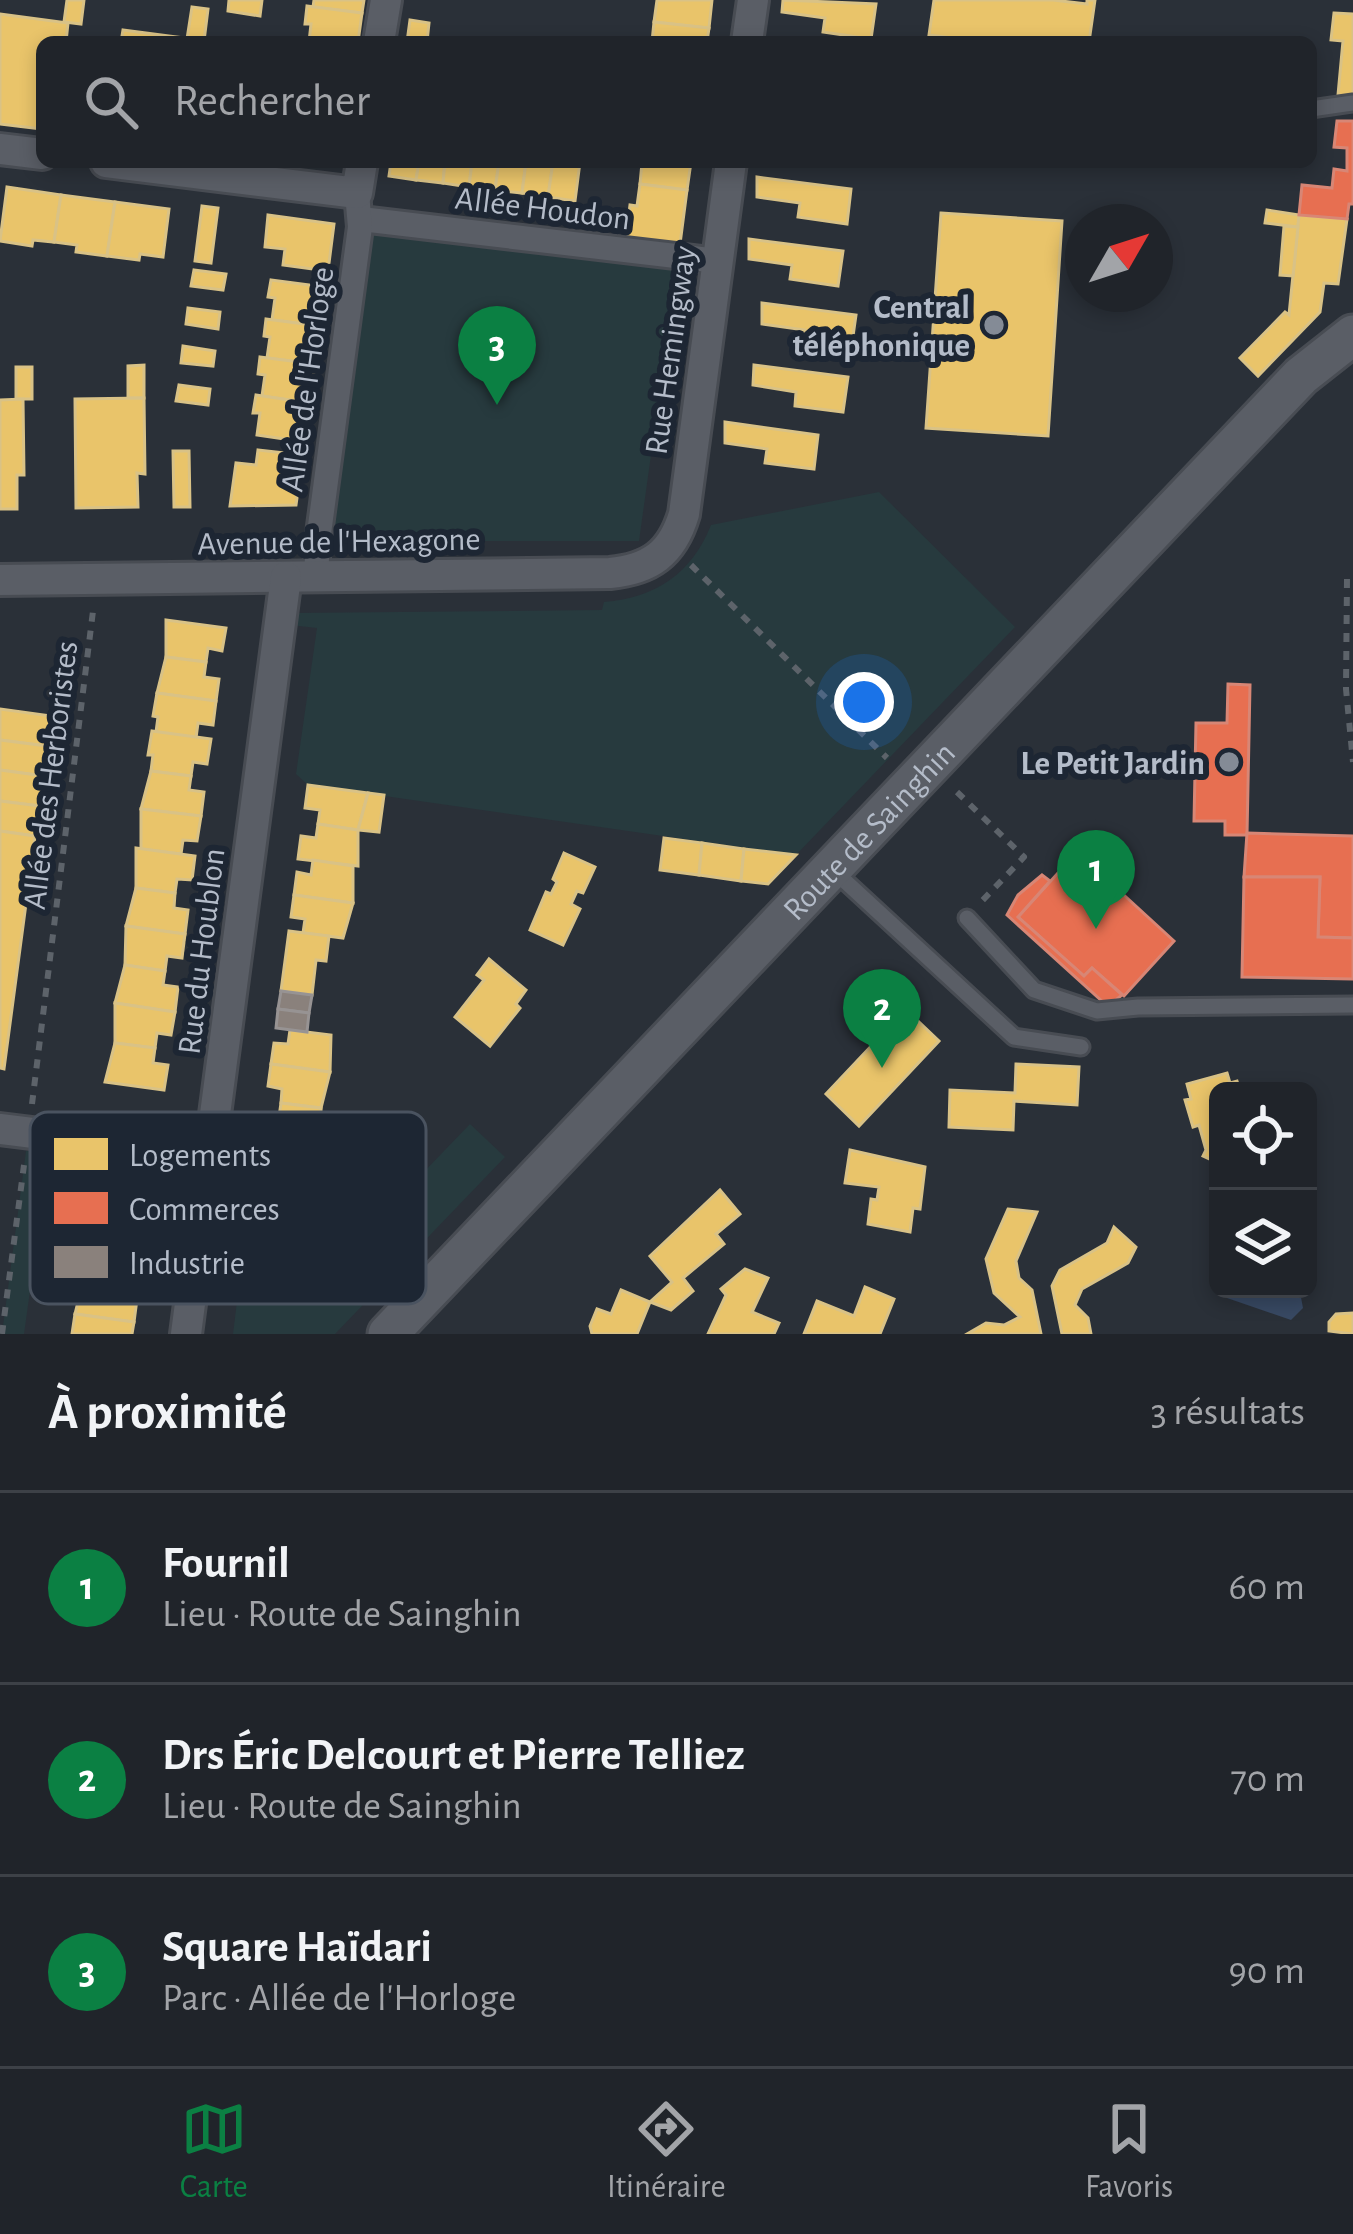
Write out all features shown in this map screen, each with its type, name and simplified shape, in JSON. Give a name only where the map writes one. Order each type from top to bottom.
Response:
[{"type":"street","points":[[381,36],[386,0]]},
{"type":"street","points":[[748,36],[752,0]]},
{"type":"street","points":[[0,149],[36,153]]},
{"type":"street","points":[[159,168],[360,191]]},
{"type":"street","name":"Rue Hemingway","points":[[671,546],[684,514],[730,168]]},
{"type":"street","name":"Allée Houdon","points":[[360,191],[718,261]]},
{"type":"street","name":"Allée de l'Horloge","points":[[301,576],[360,191]]},
{"type":"street","name":"Route de Sainghin","points":[[426,1294],[1300,376],[1353,335]]},
{"type":"street","name":"Avenue de l'Hexagone","points":[[0,580],[610,573],[645,567],[671,546]]},
{"type":"street","name":"Rue du Houblon","points":[[217,1112],[301,576]]},
{"type":"street","name":"Rue du Houblon","points":[[186,1334],[190,1304]]},
{"type":"street","name":"Route de Sainghin","points":[[388,1334],[417,1304]]},
{"type":"lane","points":[[1317,108],[1353,103]]},
{"type":"lane","points":[[831,868],[1014,1037],[1081,1047]]},
{"type":"lane","points":[[967,918],[1034,991],[1097,1011],[1353,1005]]},
{"type":"path","points":[[671,546],[891,762]]},
{"type":"path","name":"Allée des Herboristes","points":[[2,1334],[14,1130],[97,578]]},
{"type":"path","points":[[1347,579],[1346,688],[1353,762]]},
{"type":"path","points":[[950,786],[1024,856],[967,918]]},
{"type":"green space","points":[[360,227],[677,268],[639,541],[318,541]]},
{"type":"green space","points":[[879,492],[1015,627],[796,855],[308,785],[296,774],[317,628],[290,625],[292,613],[602,610],[604,602],[640,595],[670,580],[694,557],[711,525]]},
{"type":"green space","points":[[470,1124],[505,1157],[426,1239],[426,1170]]},
{"type":"green space","points":[[26,1151],[30,1151],[30,1291],[24,1334],[2,1334]]},
{"type":"green space","points":[[237,1304],[364,1304],[335,1334],[233,1334]]},
{"type":"water","points":[[1227,1298],[1301,1298],[1303,1308],[1291,1320]]},
{"type":"building: Logements","points":[[67,0],[84,0],[81,24],[64,22]]},
{"type":"building: Logements","points":[[229,0],[262,0],[260,16],[228,11]]},
{"type":"building: Logements","points":[[314,0],[364,0],[362,13],[313,7]]},
{"type":"building: Logements","points":[[657,0],[712,0],[709,28],[654,22]]},
{"type":"building: Logements","points":[[783,0],[876,4],[871,36],[823,32],[825,18],[782,12]]},
{"type":"building: Logements","points":[[934,0],[1087,4],[1095,0],[1090,36],[929,35]]},
{"type":"building: Logements","points":[[307,6],[362,13],[359,36],[310,36],[311,24],[305,24]]},
{"type":"building: Logements","points":[[192,7],[208,9],[205,36],[187,36]]},
{"type":"building: Logements","points":[[1334,13],[1353,14],[1353,97],[1338,95],[1343,41],[1331,40]]},
{"type":"building: Logements","points":[[0,14],[68,23],[67,36],[36,36],[36,128],[0,124]]},
{"type":"building: Logements","points":[[410,20],[429,23],[428,36],[408,36]]},
{"type":"building: Logements","points":[[654,22],[709,28],[708,36],[653,36]]},
{"type":"building: Logements","points":[[123,30],[169,36],[122,36]]},
{"type":"building: Logements","points":[[390,168],[418,168],[416,180],[389,176]]},
{"type":"building: Logements","points":[[418,168],[444,168],[443,183],[416,180]]},
{"type":"building: Logements","points":[[444,168],[471,168],[469,187],[443,183]]},
{"type":"building: Logements","points":[[471,168],[498,168],[495,190],[469,187]]},
{"type":"building: Logements","points":[[498,168],[525,168],[522,193],[495,190]]},
{"type":"building: Logements","points":[[525,168],[552,168],[548,197],[522,193]]},
{"type":"building: Logements","points":[[552,168],[579,168],[575,201],[548,197]]},
{"type":"building: Logements","points":[[642,168],[690,168],[687,190],[640,184]]},
{"type":"building: Logements","points":[[757,177],[851,189],[847,224],[798,217],[800,203],[757,197]]},
{"type":"building: Logements","points":[[640,184],[687,190],[680,244],[626,237],[630,205],[637,206]]},
{"type":"building: Logements","points":[[7,187],[61,195],[54,242],[33,240],[32,246],[0,241]]},
{"type":"building: Logements","points":[[61,195],[115,202],[107,256],[76,252],[77,245],[54,242]]},
{"type":"building: Logements","points":[[115,202],[169,209],[163,257],[107,256]]},
{"type":"building: Logements","points":[[202,206],[218,208],[211,263],[195,261]]},
{"type":"building: Logements","points":[[1267,210],[1299,215],[1298,227],[1265,223]]},
{"type":"building: Logements","name":"Central téléphonique","points":[[941,213],[1062,221],[1048,436],[926,428]]},
{"type":"building: Logements","points":[[268,215],[334,224],[328,271],[283,265],[285,249],[265,247]]},
{"type":"building: Logements","points":[[1299,215],[1347,219],[1338,284],[1324,283],[1320,312],[1258,376],[1240,358],[1285,312],[1289,315]]},
{"type":"building: Logements","points":[[1284,226],[1298,227],[1293,276],[1280,275]]},
{"type":"building: Logements","points":[[749,239],[843,251],[838,286],[790,279],[792,265],[749,259]]},
{"type":"building: Logements","points":[[194,270],[226,274],[223,290],[191,286]]},
{"type":"building: Logements","points":[[271,280],[325,287],[320,326],[272,320]]},
{"type":"building: Logements","points":[[762,303],[856,315],[851,350],[803,344],[805,330],[762,324]]},
{"type":"building: Logements","points":[[188,308],[220,312],[218,329],[186,324]]},
{"type":"building: Logements","points":[[266,319],[320,326],[315,364],[267,358]]},
{"type":"building: Logements","points":[[183,346],[215,351],[213,366],[181,363]]},
{"type":"building: Logements","points":[[260,357],[315,364],[310,403],[262,396],[265,375],[258,374]]},
{"type":"building: Logements","points":[[144,365],[144,398],[128,398],[128,366]]},
{"type":"building: Logements","points":[[754,365],[848,377],[843,412],[795,406],[796,392],[753,385]]},
{"type":"building: Logements","points":[[16,367],[32,367],[32,399],[16,399]]},
{"type":"building: Logements","points":[[179,385],[210,389],[208,405],[176,401]]},
{"type":"building: Logements","points":[[256,395],[310,403],[305,442],[257,435]]},
{"type":"building: Logements","points":[[144,398],[145,474],[137,473],[138,507],[76,508],[75,399]]},
{"type":"building: Logements","points":[[23,399],[24,475],[17,475],[17,509],[0,509],[0,400]]},
{"type":"building: Logements","points":[[725,422],[818,435],[814,469],[765,463],[767,449],[725,443]]},
{"type":"building: Logements","points":[[258,450],[303,455],[296,505],[230,506],[236,463],[256,465]]},
{"type":"building: Logements","points":[[173,451],[189,451],[190,507],[174,507]]},
{"type":"building: Logements","points":[[166,620],[226,628],[222,651],[208,648],[206,662],[166,657]]},
{"type":"building: Logements","points":[[166,657],[206,662],[204,677],[219,679],[216,701],[157,693]]},
{"type":"building: Logements","points":[[157,693],[216,701],[213,725],[198,723],[196,738],[156,732]]},
{"type":"building: Logements","points":[[0,709],[51,716],[47,746],[0,740]]},
{"type":"building: Logements","points":[[152,731],[211,739],[207,764],[193,762],[191,776],[151,771]]},
{"type":"building: Logements","points":[[0,740],[47,746],[44,776],[0,770]]},
{"type":"building: Logements","points":[[0,770],[44,776],[40,806],[0,801]]},
{"type":"building: Logements","points":[[151,771],[191,776],[189,790],[204,792],[201,816],[141,809]]},
{"type":"building: Logements","points":[[308,785],[368,793],[358,830],[318,824],[320,810],[305,808]]},
{"type":"building: Logements","points":[[368,793],[384,795],[379,832],[358,830]]},
{"type":"building: Logements","points":[[0,801],[40,806],[35,836],[0,831]]},
{"type":"building: Logements","points":[[141,809],[201,816],[197,841],[183,840],[181,854],[141,849]]},
{"type":"building: Logements","points":[[318,824],[358,830],[358,866],[298,859],[301,836],[316,838]]},
{"type":"building: Logements","points":[[0,831],[35,836],[4,1069],[0,1068]]},
{"type":"building: Logements","points":[[664,838],[702,843],[699,875],[660,870]]},
{"type":"building: Logements","points":[[702,843],[744,849],[741,881],[699,875]]},
{"type":"building: Logements","points":[[136,848],[195,856],[192,880],[177,879],[175,893],[136,888]]},
{"type":"building: Logements","points":[[744,849],[796,855],[768,884],[741,881]]},
{"type":"building: Logements","points":[[564,853],[595,867],[583,893],[577,891],[571,904],[580,909],[563,945],[530,930],[546,892],[551,894],[557,882],[553,879]]},
{"type":"building: Logements","points":[[313,860],[353,866],[353,903],[294,895],[297,872],[311,875]]},
{"type":"building: Logements","points":[[136,888],[175,893],[174,908],[188,910],[185,934],[126,926]]},
{"type":"building: Logements","points":[[294,895],[353,903],[343,938],[303,933],[305,919],[291,917]]},
{"type":"building: Logements","points":[[126,926],[185,934],[182,958],[167,956],[165,971],[125,965]]},
{"type":"building: Logements","points":[[289,931],[329,936],[326,961],[316,960],[312,995],[281,991]]},
{"type":"building: Logements","points":[[489,959],[526,990],[516,1004],[520,1008],[490,1046],[455,1017],[484,980],[477,975]]},
{"type":"building: Logements","points":[[125,965],[165,971],[163,985],[178,987],[175,1012],[115,1003]]},
{"type":"building: Logements","points":[[115,1003],[175,1012],[171,1035],[157,1033],[155,1048],[115,1043]]},
{"type":"building: Logements","points":[[900,1004],[939,1041],[859,1126],[826,1094],[891,1025],[885,1020]]},
{"type":"building: Logements","points":[[290,1030],[331,1035],[330,1072],[271,1064],[274,1043],[288,1044]]},
{"type":"building: Logements","points":[[115,1043],[155,1048],[153,1063],[168,1065],[164,1090],[105,1082]]},
{"type":"building: Logements","points":[[271,1064],[330,1072],[321,1108],[281,1103],[282,1089],[268,1086]]},
{"type":"building: Logements","points":[[1016,1064],[1079,1067],[1077,1105],[1014,1101],[1013,1130],[949,1127],[950,1090],[1015,1093]]},
{"type":"building: Logements","points":[[1227,1073],[1230,1082],[1209,1082],[1209,1159],[1203,1156],[1206,1150],[1199,1125],[1193,1127],[1185,1100],[1191,1099],[1187,1084]]},
{"type":"building: Logements","points":[[281,1103],[321,1108],[321,1112],[280,1112]]},
{"type":"building: Logements","points":[[850,1150],[925,1167],[920,1209],[913,1208],[910,1232],[868,1224],[871,1199],[877,1200],[879,1187],[845,1183]]},
{"type":"building: Logements","points":[[720,1190],[740,1214],[716,1234],[724,1244],[683,1278],[693,1291],[671,1310],[650,1302],[672,1282],[650,1256]]},
{"type":"building: Logements","points":[[1008,1209],[1037,1212],[1016,1261],[1019,1278],[1032,1290],[1041,1334],[967,1334],[986,1323],[1004,1325],[1020,1317],[994,1293],[986,1259]]},
{"type":"building: Logements","points":[[1114,1227],[1136,1247],[1128,1263],[1082,1289],[1075,1305],[1088,1318],[1091,1334],[1062,1334],[1052,1286],[1060,1270],[1107,1243]]},
{"type":"building: Logements","points":[[745,1269],[768,1278],[752,1312],[779,1323],[774,1334],[708,1334],[726,1295],[721,1289]]},
{"type":"building: Logements","points":[[865,1287],[894,1299],[880,1334],[804,1334],[817,1301],[854,1316]]},
{"type":"building: Logements","points":[[621,1290],[650,1302],[637,1334],[592,1334],[597,1309],[611,1314]]},
{"type":"building: Logements","points":[[78,1304],[136,1304],[134,1322],[75,1314]]},
{"type":"building: Logements","points":[[1353,1313],[1353,1334],[1329,1331],[1336,1314]]},
{"type":"building: Logements","points":[[75,1314],[134,1322],[132,1334],[72,1334]]},
{"type":"building: Commerces","points":[[1337,121],[1353,121],[1353,204],[1349,204],[1347,219],[1299,215],[1302,185],[1332,188],[1334,169],[1347,171],[1347,148],[1334,147]]},
{"type":"building: Commerces","points":[[1228,684],[1250,685],[1247,835],[1225,835],[1225,821],[1194,821],[1196,723],[1227,723]]},
{"type":"building: Commerces","points":[[1247,833],[1353,836],[1353,938],[1318,937],[1320,877],[1244,877]]},
{"type":"building: Commerces","points":[[1077,852],[1174,941],[1124,996],[1092,968],[1084,976],[1018,917]]},
{"type":"building: Commerces","points":[[1042,875],[1050,881],[1018,917],[1084,976],[1092,968],[1122,995],[1112,1003],[1103,1002],[1007,915],[1018,895]]},
{"type":"building: Commerces","points":[[1244,877],[1320,877],[1318,937],[1353,938],[1353,979],[1242,977]]},
{"type":"building: Industrie","points":[[281,991],[312,995],[309,1013],[278,1009]]},
{"type":"building: Industrie","points":[[278,1009],[309,1013],[307,1032],[276,1028]]},
{"type":"place","name":"Central téléphonique","points":[[994,325]]},
{"type":"place","name":"Square Haïdari","points":[[497,405]]},
{"type":"place","name":"Le Petit Jardin","points":[[1229,762]]},
{"type":"place","name":"Fournil","points":[[1096,929]]},
{"type":"place","name":"Drs Éric Delcourt et Pierre Telliez","points":[[882,1068]]}]
